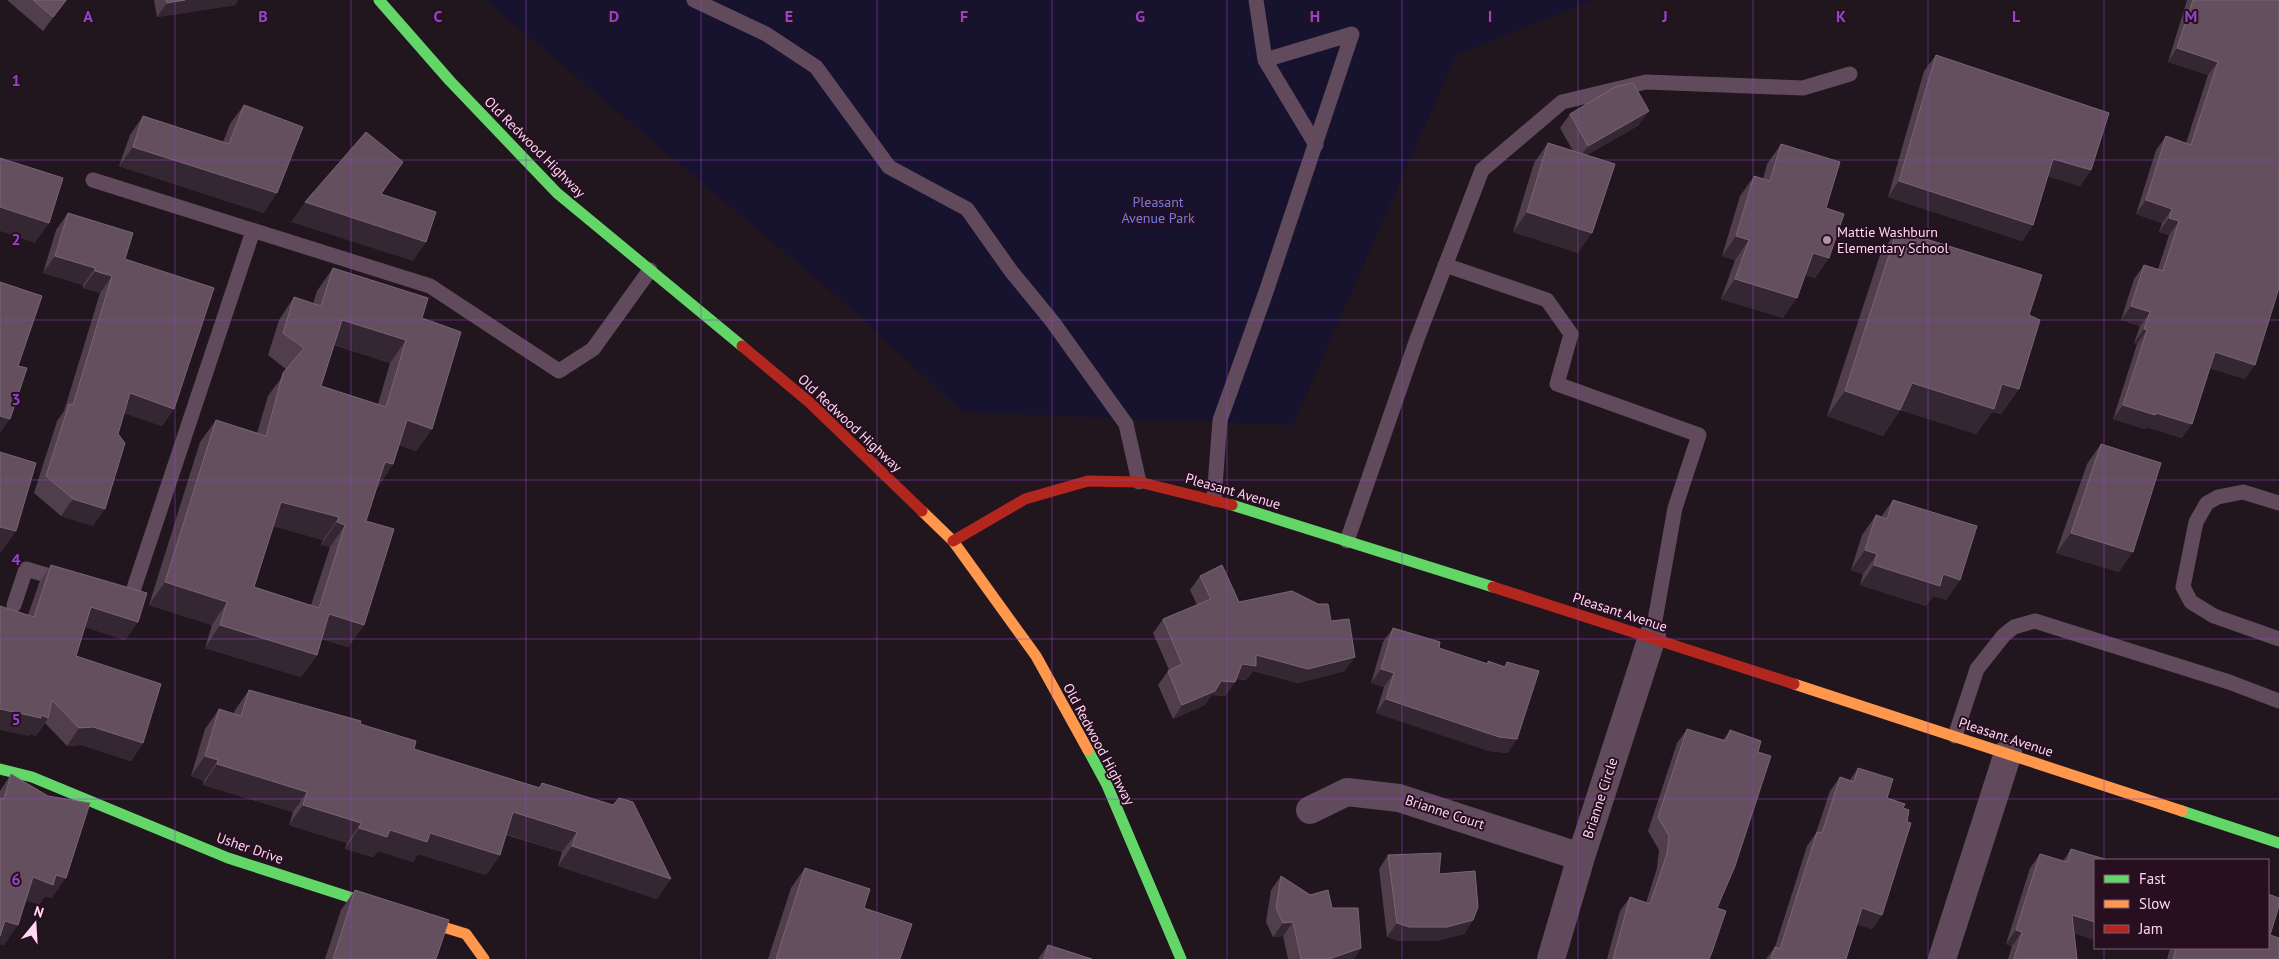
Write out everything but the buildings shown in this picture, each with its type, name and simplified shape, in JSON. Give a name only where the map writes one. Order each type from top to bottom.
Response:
[{"type":"street","name":"Old Redwood Highway","points":[[379,0],[450,81],[557,193],[809,402],[953,541],[1036,656],[1107,785],[1181,959]]},
{"type":"street","name":"Pleasant Avenue","points":[[953,541],[1025,499],[1088,481],[1139,482],[1214,499],[1652,637],[2279,843]]},
{"type":"street","name":"Brianne Circle","points":[[1551,959],[1581,856],[1652,637]]},
{"type":"street","points":[[1942,959],[2008,753]]},
{"type":"street","name":"Usher Drive","points":[[0,769],[32,777],[228,858],[466,934],[484,959]]},
{"type":"street","name":"Brianne Court","points":[[1310,810],[1347,792],[1399,798],[1581,856]]},
{"type":"lane","points":[[694,0],[766,34],[816,67],[889,167],[967,209],[1011,271],[1052,321],[1126,424],[1139,482]]},
{"type":"lane","points":[[1256,0],[1265,60],[1316,146]]},
{"type":"lane","points":[[1214,499],[1220,420],[1316,146],[1352,34],[1265,60]]},
{"type":"lane","points":[[1347,541],[1444,265],[1482,170],[1562,102],[1646,82],[1803,88],[1850,74]]},
{"type":"lane","points":[[94,180],[253,232],[430,286],[558,371],[593,349],[650,270]]},
{"type":"lane","points":[[111,594],[130,600],[253,232]]},
{"type":"lane","points":[[1444,265],[1547,300],[1571,334],[1557,384],[1699,435],[1675,508],[1652,637]]},
{"type":"lane","points":[[2279,503],[2244,492],[2218,496],[2207,503],[2196,522],[2182,587],[2191,602],[2214,616],[2279,639]]},
{"type":"lane","points":[[14,605],[26,569],[73,583]]},
{"type":"lane","points":[[1955,736],[1977,669],[2004,635],[2014,626],[2035,622],[2229,682],[2279,701]]},
{"type":"green space","name":"Pleasant Avenue Park","points":[[485,0],[1593,0],[1456,55],[1293,425],[963,412],[839,298]]},
{"type":"traffic: fast","points":[[379,0],[450,81],[557,193],[742,346]]},
{"type":"traffic: fast","points":[[1232,505],[1493,587]]},
{"type":"traffic: fast","points":[[1088,750],[1107,785],[1181,959]]},
{"type":"traffic: fast","points":[[0,769],[32,777],[228,858],[411,917]]},
{"type":"traffic: fast","points":[[2182,811],[2279,843]]},
{"type":"traffic: slow","points":[[922,511],[953,541],[1036,656],[1088,750]]},
{"type":"traffic: slow","points":[[1794,684],[2182,811]]},
{"type":"traffic: slow","points":[[411,917],[466,934],[484,959]]},
{"type":"traffic: jam","points":[[742,346],[809,402],[922,511]]},
{"type":"traffic: jam","points":[[953,541],[1025,499],[1088,481],[1139,482],[1232,505]]},
{"type":"traffic: jam","points":[[1493,587],[1794,684]]},
{"type":"place","name":"Mattie Washburn Elementary School","points":[[1827,240]]}]
